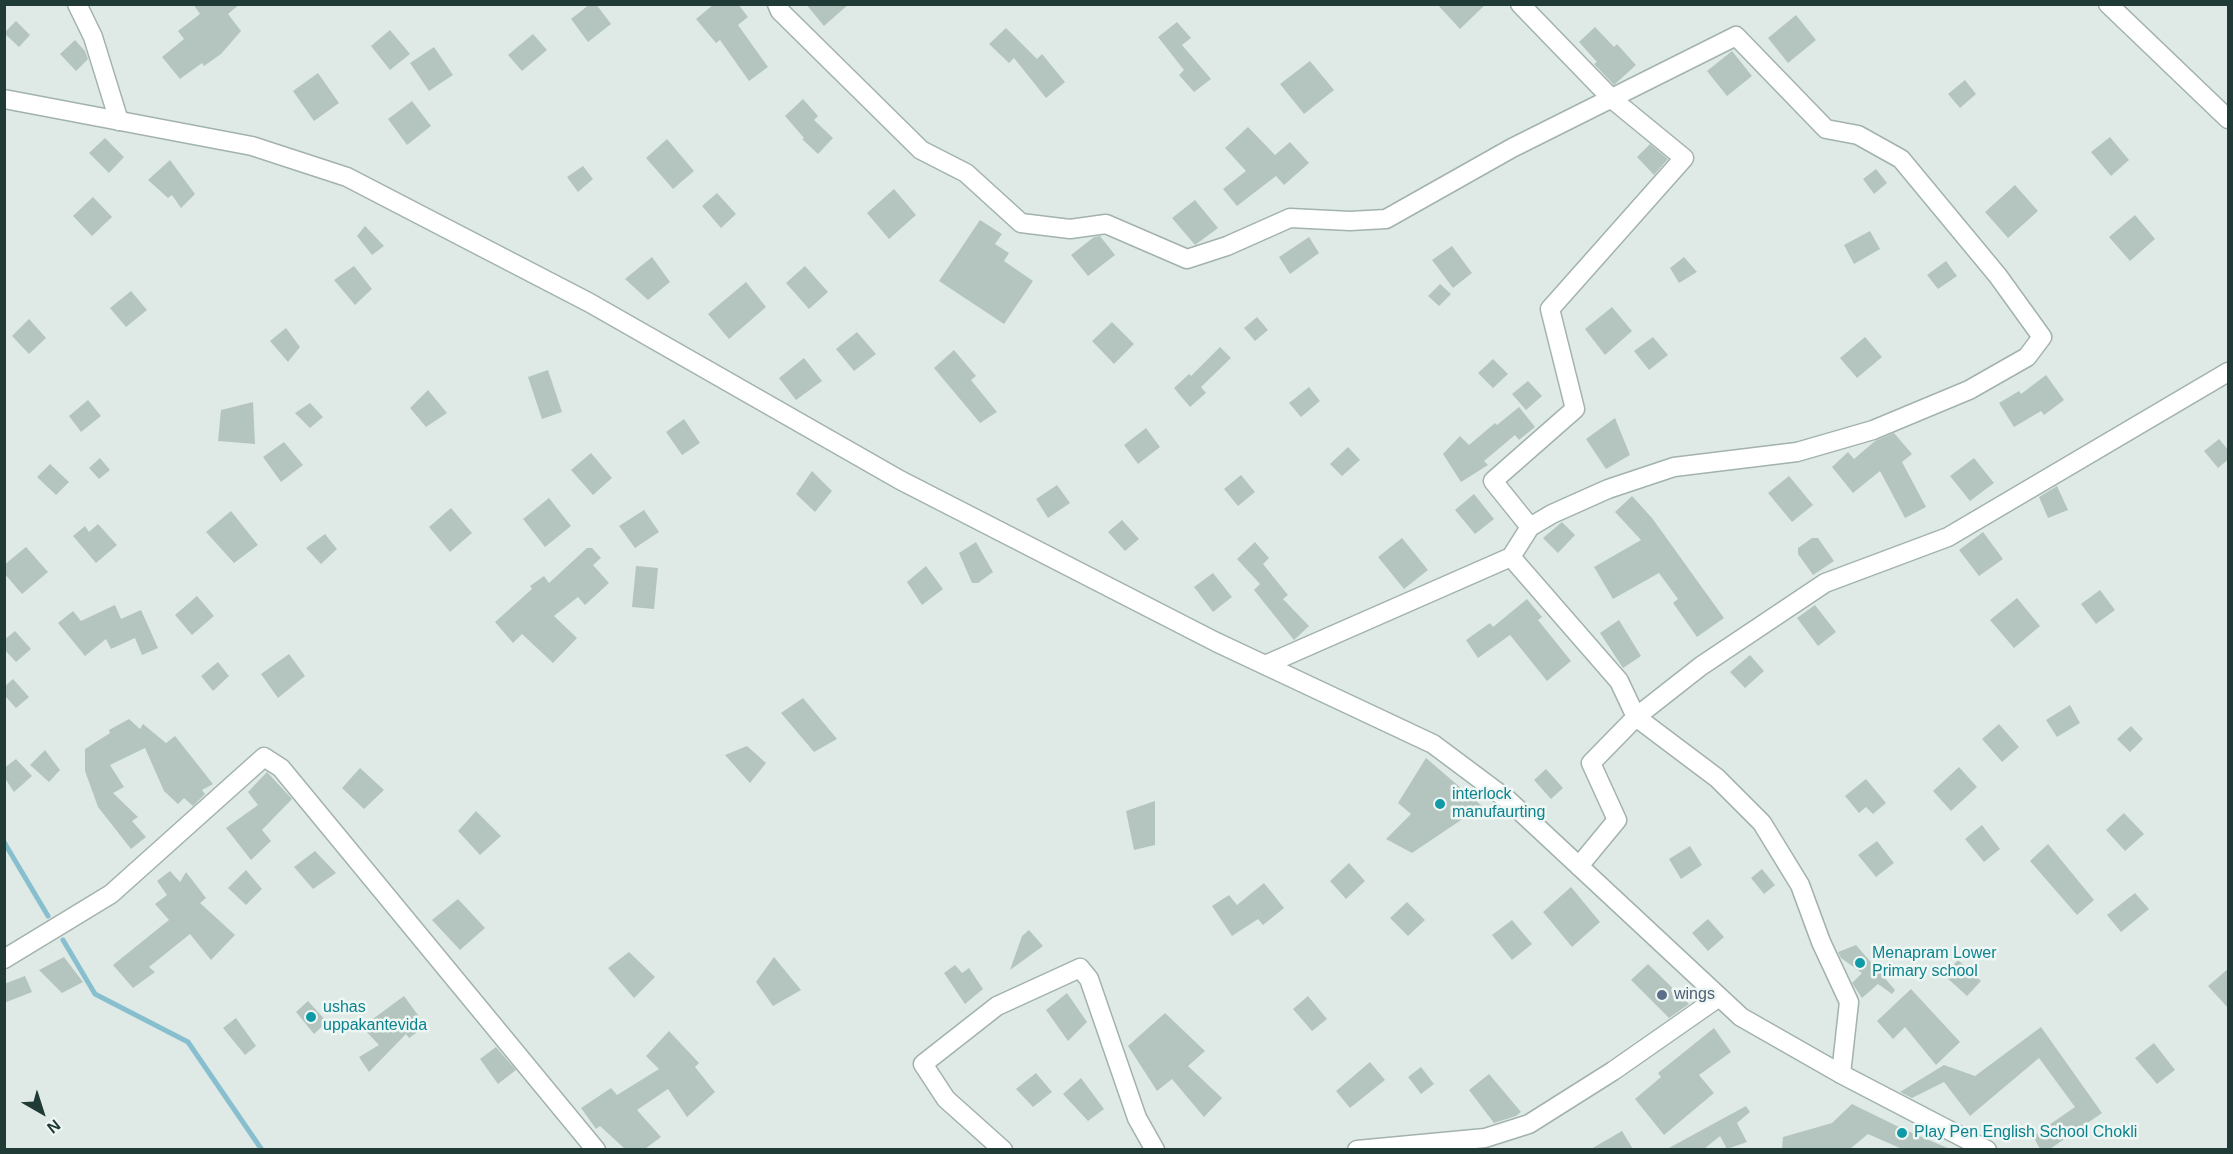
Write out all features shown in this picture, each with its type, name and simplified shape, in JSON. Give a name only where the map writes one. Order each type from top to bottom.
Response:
[{"type":"street","points":[[77,4],[96,45],[119,121]]},
{"type":"street","points":[[777,4],[780,11],[921,150],[966,173],[1021,223],[1070,229],[1106,224],[1187,259],[1227,246],[1290,218],[1350,221],[1386,219],[1512,148],[1736,36],[1826,129],[1858,135],[1901,159],[1998,276],[2042,337],[2027,357],[1969,390],[1873,430],[1797,452],[1674,467],[1608,489],[1552,514],[1530,527],[1511,557],[1265,665]]},
{"type":"street","points":[[1520,4],[1612,99],[1684,158],[1550,309],[1575,409],[1493,481],[1530,527]]},
{"type":"street","points":[[2108,4],[2229,119]]},
{"type":"street","points":[[4,99],[252,146],[347,177],[590,303],[900,480],[1265,665],[1433,744],[1508,800],[1741,1017],[1841,1074],[1988,1149]]},
{"type":"street","points":[[1579,866],[1617,820],[1591,763],[1636,717],[1701,666],[1825,583],[1948,537],[2229,372]]},
{"type":"street","points":[[1511,557],[1619,681],[1636,717],[1717,778],[1762,823],[1800,885],[1821,942],[1849,1002],[1841,1074]]},
{"type":"street","points":[[4,959],[111,894],[264,757],[281,768],[596,1149]]},
{"type":"street","points":[[1003,1149],[946,1099],[923,1064],[997,1006],[1080,968],[1089,979],[1137,1118],[1155,1149]]},
{"type":"street","points":[[1357,1149],[1485,1138],[1529,1124],[1613,1071],[1719,997]]},
{"type":"building","points":[[193,4],[240,4],[228,14],[241,31],[221,54],[204,66],[202,63],[180,79],[162,57],[184,39],[178,31],[200,14]]},
{"type":"building","points":[[590,4],[596,4],[611,24],[588,42],[571,19]]},
{"type":"building","points":[[714,4],[738,4],[748,17],[738,25],[768,67],[749,81],[720,40],[716,43],[696,19]]},
{"type":"building","points":[[806,4],[849,4],[824,26]]},
{"type":"building","points":[[1437,4],[1486,4],[1460,29]]},
{"type":"building","points":[[1796,15],[1816,40],[1788,63],[1768,38]]},
{"type":"building","points":[[16,21],[30,35],[19,47],[4,33]]},
{"type":"building","points":[[1177,22],[1191,38],[1182,45],[1211,79],[1194,92],[1179,75],[1184,70],[1158,37]]},
{"type":"building","points":[[1595,27],[1614,47],[1617,44],[1636,65],[1614,85],[1594,64],[1597,62],[1579,42]]},
{"type":"building","points":[[1006,28],[1037,59],[1042,54],[1065,82],[1046,98],[1014,58],[1009,63],[989,44]]},
{"type":"building","points":[[390,30],[410,54],[390,70],[371,46]]},
{"type":"building","points":[[533,34],[547,50],[522,71],[508,55]]},
{"type":"building","points":[[75,40],[85,51],[88,59],[76,71],[60,54]]},
{"type":"building","points":[[434,47],[453,75],[429,91],[410,63]]},
{"type":"building","points":[[1732,51],[1752,76],[1727,96],[1707,71]]},
{"type":"building","points":[[1310,61],[1334,90],[1304,114],[1280,84]]},
{"type":"building","points":[[318,73],[339,103],[314,121],[293,91]]},
{"type":"building","points":[[1965,80],[1976,94],[1960,108],[1948,94]]},
{"type":"building","points":[[803,99],[818,116],[814,120],[833,138],[818,154],[802,139],[804,138],[785,116]]},
{"type":"building","points":[[412,101],[431,126],[407,145],[388,119]]},
{"type":"building","points":[[1248,127],[1275,155],[1290,142],[1309,163],[1284,185],[1276,176],[1237,206],[1223,189],[1246,171],[1225,148]]},
{"type":"building","points":[[2110,137],[2129,160],[2111,176],[2091,152]]},
{"type":"building","points":[[105,138],[124,157],[109,173],[89,153]]},
{"type":"building","points":[[667,139],[694,171],[673,189],[646,158]]},
{"type":"building","points":[[1650,144],[1668,159],[1654,175],[1637,157]]},
{"type":"building","points":[[170,160],[195,194],[181,208],[172,195],[168,198],[148,180]]},
{"type":"building","points":[[583,166],[593,179],[578,192],[567,177]]},
{"type":"building","points":[[1876,169],[1887,183],[1874,194],[1863,179]]},
{"type":"building","points":[[2015,185],[2038,211],[2008,238],[1985,212]]},
{"type":"building","points":[[894,189],[916,215],[889,239],[867,213]]},
{"type":"building","points":[[717,193],[736,214],[721,228],[702,206]]},
{"type":"building","points":[[93,197],[112,217],[92,236],[73,216]]},
{"type":"building","points":[[1195,200],[1218,228],[1195,245],[1172,218]]},
{"type":"building","points":[[2135,215],[2155,239],[2130,261],[2109,237]]},
{"type":"building","points":[[980,220],[1002,234],[995,244],[1009,253],[1004,261],[1033,281],[1004,324],[939,281]]},
{"type":"building","points":[[365,226],[384,246],[372,255],[357,236]]},
{"type":"building","points":[[1870,231],[1880,249],[1854,264],[1844,245]]},
{"type":"building","points":[[1100,236],[1115,255],[1088,276],[1071,255],[1094,237]]},
{"type":"building","points":[[1309,237],[1319,253],[1290,274],[1279,257]]},
{"type":"building","points":[[1452,246],[1472,273],[1453,288],[1432,260]]},
{"type":"building","points":[[652,257],[670,282],[648,300],[625,279]]},
{"type":"building","points":[[1684,257],[1697,272],[1679,283],[1670,268]]},
{"type":"building","points":[[1946,261],[1957,276],[1938,289],[1927,275]]},
{"type":"building","points":[[354,266],[372,289],[355,305],[334,280]]},
{"type":"building","points":[[805,266],[828,292],[809,309],[786,283]]},
{"type":"building","points":[[746,282],[766,307],[729,339],[708,314]]},
{"type":"building","points":[[1440,284],[1451,294],[1439,306],[1428,296]]},
{"type":"building","points":[[131,291],[147,310],[126,327],[110,308]]},
{"type":"building","points":[[1612,307],[1632,331],[1605,355],[1585,329]]},
{"type":"building","points":[[1257,317],[1268,330],[1255,341],[1244,328]]},
{"type":"building","points":[[29,319],[46,338],[29,354],[12,336]]},
{"type":"building","points":[[1112,322],[1134,344],[1114,364],[1092,341]]},
{"type":"building","points":[[286,328],[300,347],[288,362],[270,341]]},
{"type":"building","points":[[857,332],[876,354],[854,371],[836,349]]},
{"type":"building","points":[[1653,337],[1668,355],[1649,370],[1634,351]]},
{"type":"building","points":[[1865,337],[1882,357],[1857,378],[1840,358]]},
{"type":"building","points":[[1220,347],[1231,358],[1201,387],[1206,393],[1190,407],[1174,388],[1189,374],[1191,376]]},
{"type":"building","points":[[954,350],[976,376],[971,380],[997,412],[980,423],[934,368]]},
{"type":"building","points":[[804,358],[822,381],[796,400],[779,378]]},
{"type":"building","points":[[1493,359],[1508,374],[1493,388],[1478,373]]},
{"type":"building","points":[[548,370],[562,412],[542,419],[528,377]]},
{"type":"building","points":[[2046,375],[2064,400],[2044,415],[2041,411],[2014,427],[1999,403],[2019,391],[2021,394]]},
{"type":"building","points":[[1528,381],[1542,396],[1526,410],[1512,394]]},
{"type":"building","points":[[1309,387],[1320,401],[1301,417],[1289,403]]},
{"type":"building","points":[[428,390],[447,413],[426,427],[410,408]]},
{"type":"building","points":[[88,400],[101,416],[81,432],[69,416]]},
{"type":"building","points":[[253,402],[255,444],[218,441],[221,410]]},
{"type":"building","points":[[310,403],[323,417],[310,428],[295,413]]},
{"type":"building","points":[[1519,407],[1535,427],[1519,440],[1515,435],[1484,461],[1488,465],[1461,482],[1443,454],[1460,436],[1469,445]]},
{"type":"building","points":[[1615,418],[1630,455],[1606,469],[1586,439]]},
{"type":"building","points":[[684,419],[700,443],[682,455],[666,432]]},
{"type":"building","points":[[1146,428],[1160,447],[1138,464],[1124,445]]},
{"type":"building","points":[[1894,433],[1912,454],[1902,462],[1926,507],[1905,518],[1880,471],[1853,493],[1832,467],[1848,452],[1854,459],[1875,441]]},
{"type":"building","points":[[2219,439],[2229,451],[2229,459],[2218,468],[2204,451]]},
{"type":"building","points":[[284,442],[303,465],[281,482],[263,457]]},
{"type":"building","points":[[1348,447],[1360,460],[1342,476],[1330,464]]},
{"type":"building","points":[[591,453],[612,478],[593,495],[571,470]]},
{"type":"building","points":[[100,458],[110,470],[99,479],[89,468]]},
{"type":"building","points":[[1974,458],[1994,483],[1970,501],[1950,476]]},
{"type":"building","points":[[50,464],[69,482],[56,495],[37,477]]},
{"type":"building","points":[[812,471],[832,491],[815,512],[796,494]]},
{"type":"building","points":[[1241,475],[1255,492],[1238,506],[1224,489]]},
{"type":"building","points":[[1789,476],[1813,505],[1792,522],[1768,493]]},
{"type":"building","points":[[1057,485],[1070,503],[1048,518],[1036,499]]},
{"type":"building","points":[[2057,486],[2068,510],[2048,518],[2039,497]]},
{"type":"building","points":[[1474,494],[1494,519],[1475,534],[1455,510]]},
{"type":"building","points":[[1632,496],[1652,518],[1724,618],[1697,637],[1673,603],[1678,599],[1659,573],[1613,599],[1594,567],[1641,540],[1615,512]]},
{"type":"building","points":[[549,498],[571,526],[545,547],[523,519]]},
{"type":"building","points":[[451,508],[472,533],[450,552],[429,527]]},
{"type":"building","points":[[644,510],[659,532],[635,548],[619,526]]},
{"type":"building","points":[[231,511],[258,545],[234,563],[206,532]]},
{"type":"building","points":[[1122,520],[1139,539],[1125,551],[1108,532]]},
{"type":"building","points":[[1562,522],[1575,535],[1558,553],[1543,538]]},
{"type":"building","points":[[98,524],[117,545],[96,563],[73,536],[85,526],[89,532]]},
{"type":"building","points":[[1983,532],[2003,559],[1979,576],[1959,550]]},
{"type":"building","points":[[325,534],[337,549],[321,564],[306,548]]},
{"type":"building","points":[[1402,538],[1428,570],[1404,589],[1378,557]]},
{"type":"building","points":[[1812,538],[1818,538],[1834,561],[1813,575],[1798,554],[1798,548]]},
{"type":"building","points":[[976,542],[993,572],[978,583],[972,583],[959,553]]},
{"type":"building","points":[[1255,542],[1269,558],[1263,564],[1288,595],[1283,599],[1309,626],[1294,640],[1254,590],[1260,584],[1237,559]]},
{"type":"building","points":[[26,547],[48,572],[22,594],[4,573],[4,565]]},
{"type":"building","points":[[587,548],[592,548],[601,558],[593,565],[609,583],[585,605],[578,597],[554,616],[577,638],[553,663],[522,634],[513,643],[495,622],[532,589],[530,586],[544,576],[549,583]]},
{"type":"building","points":[[636,566],[658,568],[654,609],[632,607]]},
{"type":"building","points":[[926,566],[943,589],[922,605],[907,582]]},
{"type":"building","points":[[1213,573],[1232,597],[1213,612],[1194,587]]},
{"type":"building","points":[[2100,590],[2115,610],[2096,624],[2081,604]]},
{"type":"building","points":[[197,596],[214,616],[192,635],[175,615]]},
{"type":"building","points":[[2017,598],[2040,626],[2014,648],[1990,620]]},
{"type":"building","points":[[1527,599],[1542,617],[1538,620],[1571,661],[1547,681],[1510,635],[1478,658],[1466,640],[1490,623],[1493,627]]},
{"type":"building","points":[[115,605],[121,619],[141,610],[158,648],[142,655],[135,638],[111,649],[106,639],[85,656],[58,623],[73,611],[81,621]]},
{"type":"building","points":[[1815,605],[1836,632],[1818,646],[1797,618]]},
{"type":"building","points":[[1619,620],[1641,656],[1623,668],[1600,633]]},
{"type":"building","points":[[15,631],[31,649],[16,662],[4,649],[4,640]]},
{"type":"building","points":[[289,654],[305,676],[278,698],[261,674]]},
{"type":"building","points":[[1750,655],[1764,671],[1745,688],[1730,672]]},
{"type":"building","points":[[218,662],[229,676],[213,691],[201,676]]},
{"type":"building","points":[[13,679],[29,697],[16,708],[4,695],[4,687]]},
{"type":"building","points":[[803,698],[837,739],[814,752],[781,713]]},
{"type":"building","points":[[2070,705],[2080,723],[2057,737],[2046,720]]},
{"type":"building","points":[[129,719],[140,729],[143,724],[166,743],[175,736],[213,784],[202,790],[205,794],[193,806],[184,798],[178,804],[164,791],[145,748],[110,765],[124,787],[113,793],[138,817],[132,821],[146,837],[131,849],[98,807],[85,771],[85,749],[110,733],[109,730]]},
{"type":"building","points":[[1999,724],[2019,747],[2002,762],[1982,739]]},
{"type":"building","points":[[2131,726],[2143,739],[2130,752],[2117,739]]},
{"type":"building","points":[[747,746],[766,763],[750,783],[725,755]]},
{"type":"building","points":[[45,750],[60,770],[49,782],[30,765]]},
{"type":"building","name":"interlock manufaurting","points":[[1426,758],[1482,806],[1412,853],[1386,839],[1411,814],[1398,803]]},
{"type":"building","points":[[16,759],[32,776],[14,792],[4,777],[4,768]]},
{"type":"building","points":[[1959,767],[1977,787],[1951,811],[1933,791]]},
{"type":"building","points":[[360,768],[384,790],[364,809],[342,788]]},
{"type":"building","points":[[1546,769],[1563,788],[1551,799],[1534,780]]},
{"type":"building","points":[[267,772],[292,799],[262,830],[271,841],[251,860],[226,828],[258,805],[248,792]]},
{"type":"building","points":[[1866,779],[1886,803],[1873,814],[1866,807],[1859,813],[1845,796]]},
{"type":"building","points":[[1155,801],[1155,845],[1134,850],[1126,811]]},
{"type":"building","points":[[476,811],[501,836],[480,855],[458,831]]},
{"type":"building","points":[[2124,813],[2144,834],[2125,851],[2106,830]]},
{"type":"building","points":[[1982,825],[2000,849],[1984,862],[1965,839]]},
{"type":"building","points":[[1877,841],[1894,863],[1876,877],[1858,855]]},
{"type":"building","points":[[2048,844],[2094,900],[2077,915],[2030,861]]},
{"type":"building","points":[[1690,846],[1702,865],[1681,879],[1669,859]]},
{"type":"building","points":[[315,851],[336,873],[313,889],[294,867]]},
{"type":"building","points":[[1349,863],[1365,881],[1346,899],[1330,881]]},
{"type":"building","points":[[1762,869],[1775,885],[1764,894],[1751,878]]},
{"type":"building","points":[[246,870],[262,889],[246,905],[228,888]]},
{"type":"building","points":[[170,871],[180,882],[186,872],[206,898],[200,903],[235,935],[211,960],[190,934],[149,967],[155,972],[133,988],[113,965],[169,920],[155,904],[167,895],[157,881]]},
{"type":"building","points":[[1264,883],[1284,908],[1263,925],[1258,919],[1232,936],[1212,906],[1229,895],[1237,905]]},
{"type":"building","points":[[1571,887],[1600,922],[1572,947],[1543,912]]},
{"type":"building","points":[[2135,893],[2149,909],[2121,932],[2107,915]]},
{"type":"building","points":[[458,899],[485,928],[460,950],[432,920]]},
{"type":"building","points":[[1407,902],[1425,920],[1408,936],[1390,918]]},
{"type":"building","points":[[1708,919],[1724,937],[1708,951],[1692,933]]},
{"type":"building","points":[[1512,920],[1532,944],[1512,960],[1492,935]]},
{"type":"building","points":[[1029,930],[1043,946],[1010,970],[1022,936]]},
{"type":"building","name":"Menapram Lower Primary school","points":[[1856,945],[1895,990],[1892,994],[1878,984],[1862,998],[1852,983],[1862,973],[1841,958],[1838,952]]},
{"type":"building","points":[[629,952],[655,977],[634,998],[608,968]]},
{"type":"building","points":[[64,957],[83,982],[62,993],[39,970]]},
{"type":"building","points":[[774,957],[801,990],[773,1006],[756,982]]},
{"type":"building","points":[[1958,960],[1981,981],[1967,996],[1944,975]]},
{"type":"building","name":"wings","points":[[1648,964],[1689,1004],[1669,1018],[1631,980]]},
{"type":"building","points":[[955,965],[962,973],[969,968],[983,989],[965,1004],[944,973]]},
{"type":"building","points":[[2229,968],[2229,1009],[2208,986]]},
{"type":"building","points":[[25,976],[32,992],[4,1003],[4,984]]},
{"type":"building","points":[[1911,989],[1960,1042],[1936,1065],[1905,1027],[1893,1039],[1877,1021]]},
{"type":"building","points":[[1067,993],[1087,1022],[1068,1041],[1046,1010]]},
{"type":"building","points":[[404,996],[426,1026],[409,1038],[406,1034],[369,1072],[359,1057],[379,1045],[362,1027]]},
{"type":"building","points":[[1308,996],[1327,1019],[1312,1031],[1293,1009]]},
{"type":"building","name":"ushas uppakantevida","points":[[308,1001],[327,1022],[314,1034],[296,1012]]},
{"type":"building","points":[[1165,1013],[1205,1051],[1188,1066],[1222,1098],[1204,1117],[1172,1079],[1157,1091],[1128,1046]]},
{"type":"building","points":[[236,1018],[256,1046],[245,1055],[223,1028]]},
{"type":"building","points":[[2041,1027],[2102,1113],[2050,1149],[2040,1149],[2033,1136],[2075,1107],[2039,1058],[1970,1116],[1944,1082],[1912,1098],[1900,1092],[1944,1065],[1975,1076]]},
{"type":"building","points":[[1714,1028],[1731,1052],[1699,1075],[1714,1093],[1664,1135],[1635,1099],[1661,1077],[1658,1073]]},
{"type":"building","points":[[669,1031],[699,1063],[695,1067],[715,1092],[687,1117],[668,1089],[637,1110],[661,1137],[645,1149],[625,1149],[600,1126],[596,1129],[581,1108],[611,1088],[617,1095],[659,1069],[646,1056]]},
{"type":"building","points":[[2154,1043],[2175,1070],[2157,1084],[2135,1058]]},
{"type":"building","points":[[496,1047],[516,1070],[498,1084],[480,1059]]},
{"type":"building","points":[[1370,1062],[1385,1080],[1350,1108],[1336,1091]]},
{"type":"building","points":[[1421,1067],[1434,1084],[1421,1094],[1408,1077]]},
{"type":"building","points":[[1036,1073],[1052,1092],[1033,1107],[1016,1089]]},
{"type":"building","points":[[1489,1074],[1521,1112],[1516,1116],[1494,1123],[1469,1090]]},
{"type":"building","points":[[1081,1078],[1104,1109],[1088,1121],[1063,1094]]},
{"type":"building","points":[[1852,1104],[1950,1149],[1902,1149],[1868,1134],[1850,1149],[1782,1149],[1783,1137],[1832,1123]]},
{"type":"building","points":[[1746,1106],[1750,1112],[1737,1123],[1747,1142],[1727,1149],[1720,1136],[1704,1149],[1667,1149]]},
{"type":"building","points":[[1622,1131],[1633,1149],[1591,1149]]},
{"type":"waterway","points":[[4,842],[48,916]]},
{"type":"waterway","points":[[63,940],[95,994],[188,1042],[262,1150]]},
{"type":"place","name":"interlock manufaurting","points":[[1440,804]]},
{"type":"place","name":"Menapram Lower Primary school","points":[[1860,963]]},
{"type":"place","name":"wings","points":[[1662,995]]},
{"type":"place","name":"ushas uppakantevida","points":[[311,1017]]},
{"type":"place","name":"Play Pen English School Chokli","points":[[1902,1133]]}]
